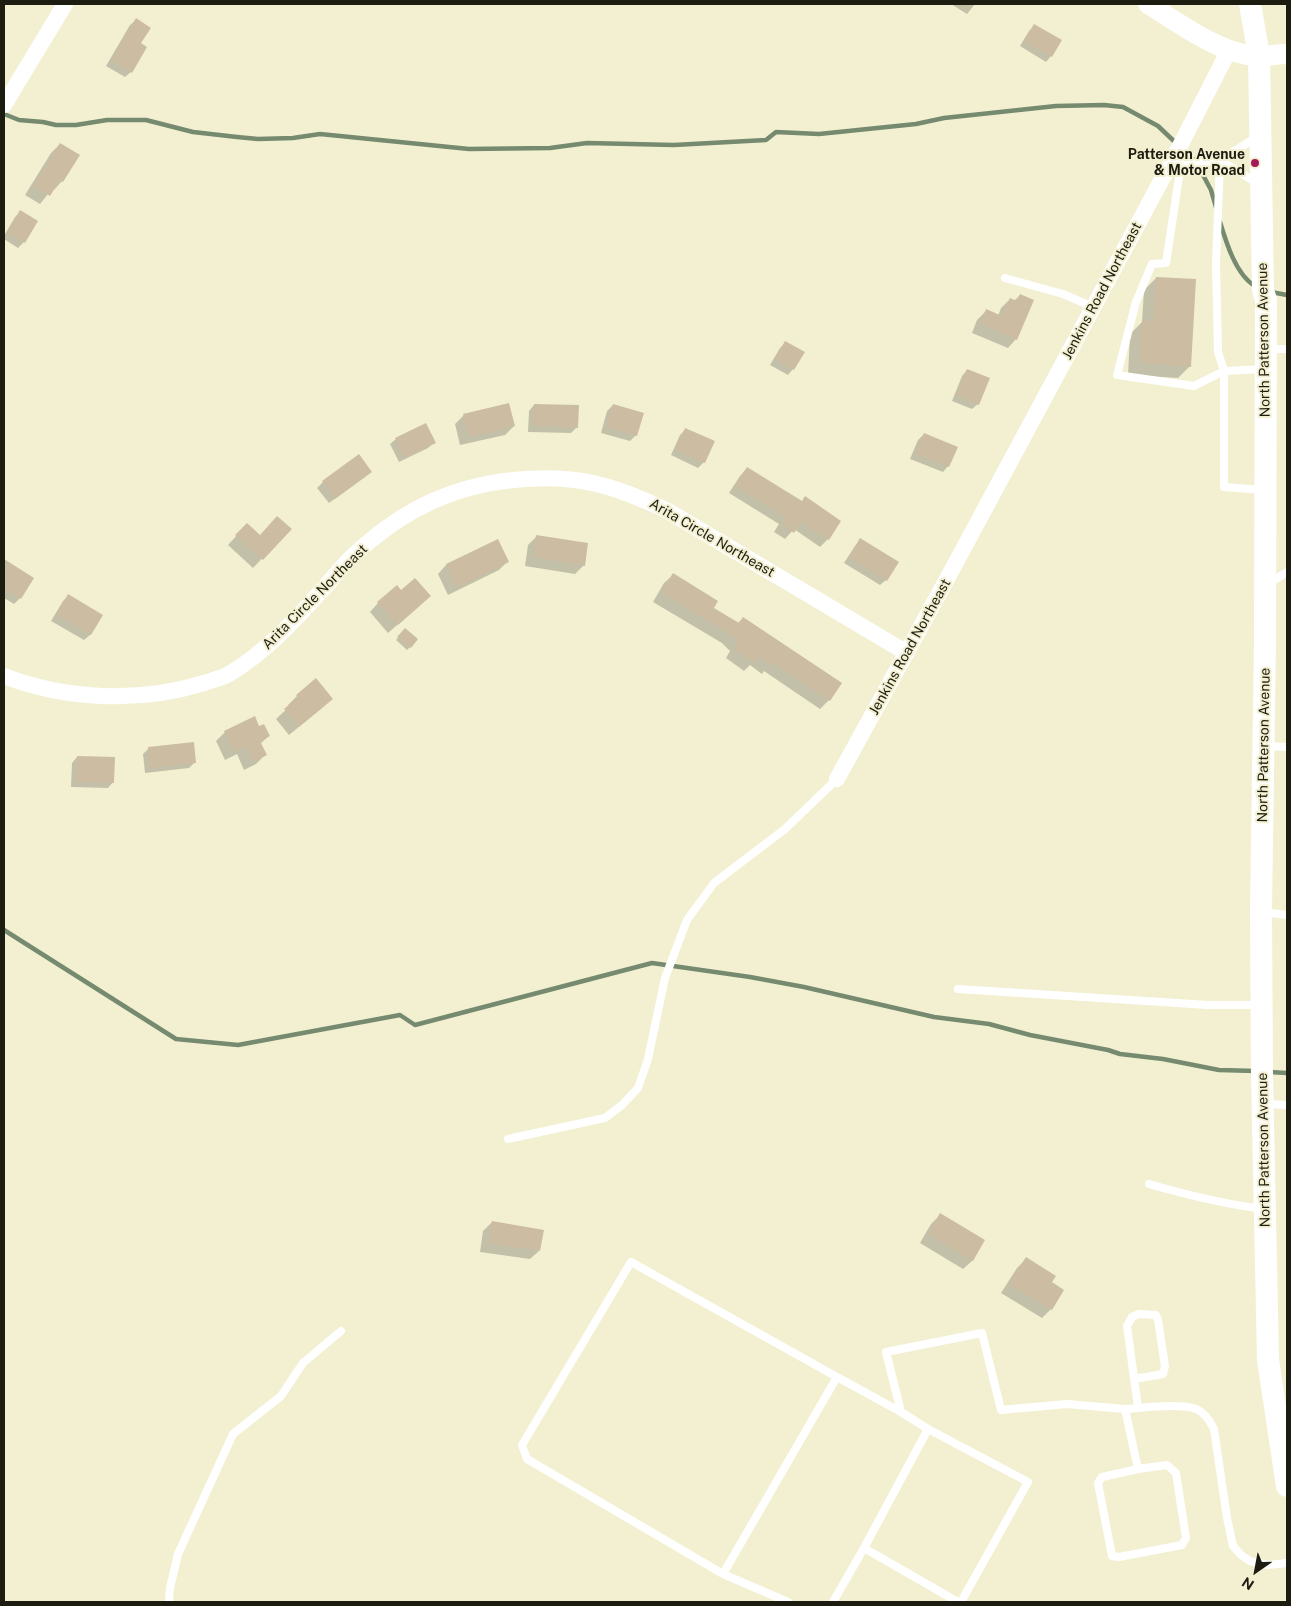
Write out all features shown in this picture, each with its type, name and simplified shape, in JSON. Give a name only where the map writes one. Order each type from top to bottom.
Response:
[{"type":"main road","name":"North Patterson Avenue","points":[[1250,4],[1259,56],[1261,186],[1273,356],[1266,490],[1261,911],[1268,1360],[1283,1430],[1287,1486]]},
{"type":"street","points":[[4,105],[65,4]]},
{"type":"street","points":[[1148,4],[1196,34],[1228,50],[1259,56],[1287,54]]},
{"type":"street","name":"Jenkins Road Northeast","points":[[837,779],[1093,307],[1176,162],[1228,50]]},
{"type":"street","name":"Arita Circle Northeast","points":[[4,676],[26,685],[54,691],[125,696],[186,688],[227,675],[263,650],[298,617],[354,555],[410,512],[435,499],[483,484],[539,479],[574,480],[602,485],[643,498],[907,652]]},
{"type":"lane","points":[[1260,135],[1220,160],[1176,162],[1166,263],[1152,264],[1136,302],[1117,375],[1194,386],[1224,371],[1273,356]]},
{"type":"lane","points":[[1220,160],[1261,186]]},
{"type":"lane","points":[[1220,160],[1216,264],[1218,352],[1224,371],[1224,487],[1266,490]]},
{"type":"lane","points":[[1004,278],[1063,294],[1093,307]]},
{"type":"lane","points":[[1266,586],[1287,572]]},
{"type":"lane","points":[[1264,746],[1287,747]]},
{"type":"lane","name":"Jenkins Road Northeast","points":[[508,1139],[605,1118],[622,1105],[638,1088],[648,1059],[665,978],[687,920],[714,883],[784,829],[837,779]]},
{"type":"lane","points":[[1261,911],[1287,915]]},
{"type":"lane","points":[[958,989],[1208,1005],[1261,1005]]},
{"type":"lane","points":[[1263,1104],[1287,1105]]},
{"type":"lane","points":[[1149,1184],[1233,1205],[1265,1209]]},
{"type":"lane","points":[[788,1602],[722,1574],[527,1459],[522,1445],[632,1262],[901,1412],[928,1430],[1028,1482],[960,1602],[864,1548]]},
{"type":"lane","points":[[1134,1379],[1163,1374],[1165,1366],[1164,1357],[1156,1315],[1140,1314],[1132,1317],[1128,1326],[1134,1379],[1138,1408]]},
{"type":"lane","points":[[169,1602],[170,1588],[178,1554],[233,1434],[281,1396],[303,1363],[341,1331]]},
{"type":"lane","points":[[901,1412],[886,1352],[982,1333],[1001,1410],[1067,1404],[1125,1409],[1184,1407],[1197,1409],[1209,1420],[1214,1429],[1233,1546],[1250,1561],[1268,1565],[1287,1563]]},
{"type":"lane","points":[[722,1574],[837,1377]]},
{"type":"lane","points":[[1125,1409],[1138,1469]]},
{"type":"lane","points":[[833,1602],[928,1430]]},
{"type":"lane","points":[[1167,1465],[1176,1473],[1186,1538],[1182,1545],[1119,1557],[1112,1556],[1098,1483],[1102,1477],[1138,1469],[1167,1465]]},
{"type":"building","points":[[136,18],[151,28],[141,43],[147,47],[132,73],[111,60]]},
{"type":"building","points":[[1034,24],[1062,40],[1052,57],[1024,41]]},
{"type":"building","points":[[60,143],[80,155],[63,182],[60,180],[50,196],[33,186]]},
{"type":"building","points":[[20,210],[38,221],[25,243],[7,232]]},
{"type":"building","points":[[1156,277],[1196,279],[1191,367],[1140,363],[1142,320],[1153,321]]},
{"type":"building","points":[[1020,294],[1034,300],[1017,340],[980,324],[986,309],[1002,316],[1010,298],[1017,301]]},
{"type":"building","points":[[785,341],[805,352],[794,370],[775,359]]},
{"type":"building","points":[[967,369],[990,378],[979,405],[956,395]]},
{"type":"building","points":[[509,403],[515,426],[469,437],[463,414]]},
{"type":"building","points":[[534,404],[579,405],[578,428],[533,426]]},
{"type":"building","points":[[613,404],[644,413],[637,436],[606,427]]},
{"type":"building","points":[[426,423],[436,443],[405,458],[395,438]]},
{"type":"building","points":[[685,428],[715,441],[705,463],[675,450]]},
{"type":"building","points":[[924,433],[958,447],[949,467],[915,453]]},
{"type":"building","points":[[359,454],[372,472],[335,499],[322,481]]},
{"type":"building","points":[[747,467],[802,501],[805,496],[841,521],[829,540],[801,522],[794,533],[781,524],[786,517],[735,486]]},
{"type":"building","points":[[277,516],[292,529],[263,560],[235,535],[247,523],[260,535]]},
{"type":"building","points":[[536,535],[588,543],[585,566],[533,557]]},
{"type":"building","points":[[860,538],[899,562],[887,581],[849,557]]},
{"type":"building","points":[[498,539],[509,562],[457,587],[446,564]]},
{"type":"building","points":[[4,559],[34,578],[21,599],[4,589]]},
{"type":"building","points":[[673,573],[718,601],[714,608],[739,623],[743,617],[842,683],[830,701],[773,663],[771,666],[758,657],[754,663],[733,649],[738,641],[731,635],[661,592]]},
{"type":"building","points":[[415,578],[431,596],[398,625],[377,602],[397,585],[401,590]]},
{"type":"building","points":[[68,594],[103,615],[91,635],[56,615]]},
{"type":"building","points":[[405,628],[418,639],[411,648],[397,637]]},
{"type":"building","points":[[316,678],[333,699],[299,727],[284,709],[298,697],[296,695]]},
{"type":"building","points":[[255,716],[259,726],[264,724],[270,736],[260,741],[267,755],[253,762],[246,747],[234,752],[224,731]]},
{"type":"building","points":[[194,742],[196,763],[150,768],[148,747]]},
{"type":"building","points":[[77,756],[115,757],[114,783],[76,782]]},
{"type":"building","points":[[940,1213],[985,1240],[973,1261],[928,1234]]},
{"type":"building","points":[[492,1221],[544,1230],[540,1251],[488,1243]]},
{"type":"building","points":[[1026,1257],[1056,1276],[1052,1282],[1064,1290],[1052,1310],[1009,1284]]},
{"type":"waterway","points":[[4,114],[19,120],[56,125],[76,125],[107,120],[146,120],[193,132],[258,139],[293,138],[320,134],[469,149],[550,148],[587,143],[674,145],[766,140],[776,132],[819,134],[1056,106],[1104,105],[1123,107],[1158,126],[1196,162],[1211,190],[1216,207]]},
{"type":"waterway","points":[[1220,222],[1237,266],[1248,281],[1255,286]]},
{"type":"waterway","points":[[1271,292],[1287,295]]},
{"type":"waterway","points":[[4,930],[176,1039],[238,1045],[400,1015],[415,1025],[652,963],[804,987],[934,1017],[989,1024],[1030,1035],[1120,1054],[1163,1059],[1219,1070],[1256,1071]]},
{"type":"waterway","points":[[1269,1072],[1287,1073]]},
{"type":"place","name":"Patterson Avenue & Motor Road","points":[[1255,163]]}]
